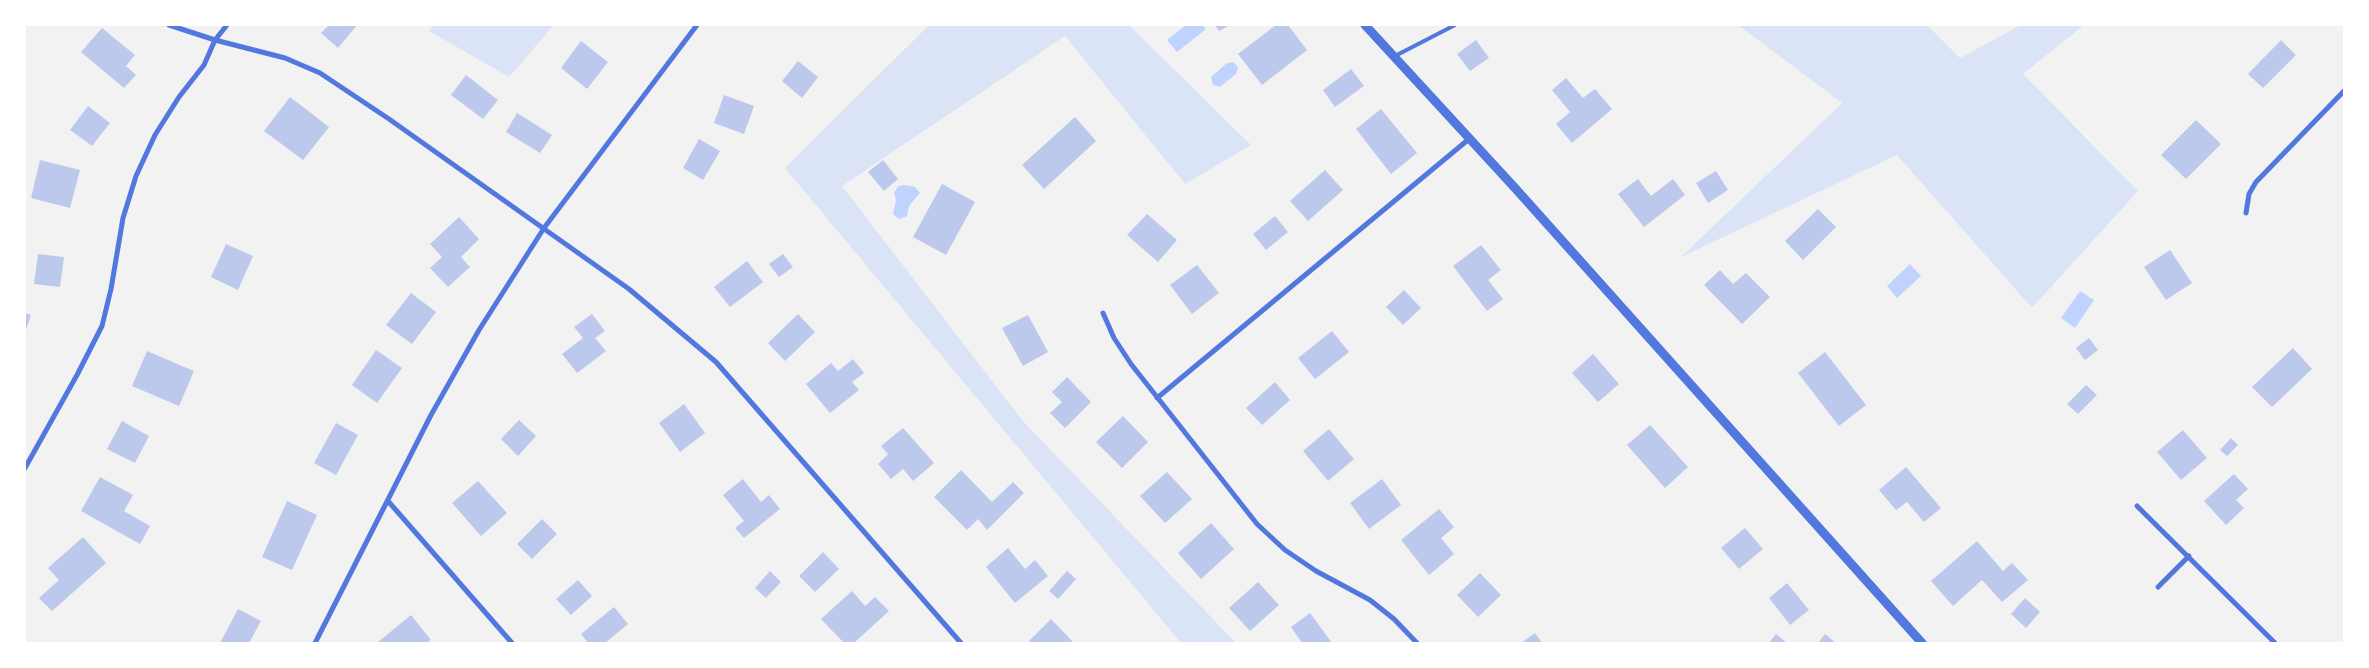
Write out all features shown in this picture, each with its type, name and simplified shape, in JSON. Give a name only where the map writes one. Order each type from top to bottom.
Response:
[{"type":"street","points":[[169,25],[216,40],[285,58],[320,73],[629,289],[716,362],[961,643]]},
{"type":"street","points":[[25,468],[78,375],[102,326],[111,289],[122,218],[136,176],[155,135],[179,97],[204,65],[216,40],[227,25]]},
{"type":"street","points":[[315,643],[431,415],[474,339],[544,228],[697,25]]},
{"type":"street","points":[[1365,25],[1922,643]]},
{"type":"street","points":[[2246,213],[2249,194],[2256,182],[2344,91]]},
{"type":"street","points":[[1157,398],[1469,139]]},
{"type":"street","points":[[1103,313],[1114,338],[1157,398],[1264,530],[1285,550],[1316,571],[1370,600],[1394,619],[1417,643]]},
{"type":"street","points":[[388,501],[512,643]]},
{"type":"street","points":[[2136,506],[2274,643]]},
{"type":"street","points":[[2158,587],[2188,556]]},
{"type":"lane","points":[[1393,57],[1455,25]]},
{"type":"shaded area","points":[[434,25],[554,25],[509,77],[429,31]]},
{"type":"shaded area","points":[[929,25],[1129,25],[1251,145],[1185,184],[1065,36],[842,186],[1022,420],[1236,643],[1181,643],[785,168]]},
{"type":"shaded area","points":[[1738,25],[1927,25],[1960,58],[2021,25],[2084,25],[2023,74],[2138,191],[2032,308],[1897,155],[1681,257],[1842,103]]},
{"type":"water","points":[[1186,25],[1203,25],[1206,29],[1177,52],[1167,40]]},
{"type":"water","points":[[1233,62],[1238,67],[1236,74],[1220,87],[1213,85],[1211,77],[1227,63]]},
{"type":"water","points":[[898,186],[915,187],[920,193],[909,206],[907,216],[899,219],[893,214],[896,200],[894,193]]},
{"type":"water","points":[[1910,264],[1921,276],[1897,298],[1887,286]]},
{"type":"water","points":[[2080,291],[2094,300],[2075,328],[2061,318]]},
{"type":"building","points":[[329,25],[357,25],[338,48],[321,33]]},
{"type":"building","points":[[1215,25],[1230,25],[1219,31]]},
{"type":"building","points":[[1276,25],[1288,25],[1307,50],[1262,85],[1238,54]]},
{"type":"building","points":[[102,28],[135,55],[126,66],[136,75],[124,88],[81,52]]},
{"type":"building","points":[[1476,40],[1489,58],[1470,71],[1457,54]]},
{"type":"building","points":[[2281,40],[2296,55],[2263,88],[2248,74]]},
{"type":"building","points":[[581,41],[608,62],[587,89],[561,68]]},
{"type":"building","points":[[798,61],[818,77],[802,98],[782,81]]},
{"type":"building","points":[[1351,69],[1364,86],[1335,107],[1323,90]]},
{"type":"building","points":[[466,75],[498,100],[483,119],[451,95]]},
{"type":"building","points":[[1566,78],[1583,98],[1595,89],[1612,109],[1572,143],[1556,124],[1570,112],[1552,90]]},
{"type":"building","points":[[724,95],[754,106],[744,134],[714,123]]},
{"type":"building","points":[[290,97],[329,127],[303,160],[264,131]]},
{"type":"building","points":[[88,106],[110,123],[92,146],[70,130]]},
{"type":"building","points":[[1381,109],[1417,153],[1391,174],[1356,129]]},
{"type":"building","points":[[517,113],[552,135],[540,153],[506,132]]},
{"type":"building","points":[[1075,117],[1096,141],[1044,189],[1022,165]]},
{"type":"building","points":[[2196,120],[2221,144],[2186,179],[2161,155]]},
{"type":"building","points":[[699,139],[720,151],[703,180],[683,168]]},
{"type":"building","points":[[40,160],[80,170],[70,208],[31,198]]},
{"type":"building","points":[[883,160],[898,179],[884,191],[868,172]]},
{"type":"building","points":[[1325,170],[1343,190],[1308,221],[1290,201]]},
{"type":"building","points":[[1716,171],[1728,190],[1708,203],[1696,183]]},
{"type":"building","points":[[1638,179],[1651,196],[1673,179],[1685,195],[1644,227],[1618,194]]},
{"type":"building","points":[[942,184],[975,202],[946,255],[913,237]]},
{"type":"building","points":[[1818,209],[1836,227],[1803,260],[1785,241]]},
{"type":"building","points":[[1147,214],[1177,240],[1158,262],[1127,235]]},
{"type":"building","points":[[1275,216],[1288,232],[1266,250],[1253,234]]},
{"type":"building","points":[[459,217],[479,239],[461,257],[470,267],[448,287],[430,268],[442,257],[430,244]]},
{"type":"building","points":[[226,244],[253,256],[238,290],[211,277]]},
{"type":"building","points":[[1481,245],[1501,270],[1488,280],[1503,299],[1487,311],[1453,266]]},
{"type":"building","points":[[2170,250],[2192,283],[2166,300],[2144,267]]},
{"type":"building","points":[[38,254],[64,257],[60,287],[34,284]]},
{"type":"building","points":[[783,254],[793,267],[779,277],[769,264]]},
{"type":"building","points":[[747,261],[763,282],[730,307],[714,287]]},
{"type":"building","points":[[1197,265],[1219,293],[1192,314],[1170,285]]},
{"type":"building","points":[[1720,270],[1733,284],[1746,273],[1770,297],[1742,324],[1704,285]]},
{"type":"building","points":[[1404,290],[1421,308],[1403,325],[1386,307]]},
{"type":"building","points":[[411,293],[436,312],[412,344],[386,325]]},
{"type":"building","points":[[25,313],[31,315],[25,333]]},
{"type":"building","points":[[592,314],[605,331],[595,338],[606,351],[577,373],[562,354],[583,338],[574,327]]},
{"type":"building","points":[[798,314],[815,332],[785,361],[768,343]]},
{"type":"building","points":[[1028,315],[1048,352],[1023,366],[1002,328]]},
{"type":"building","points":[[1332,331],[1349,352],[1315,379],[1298,358]]},
{"type":"building","points":[[2089,338],[2098,350],[2085,360],[2076,348]]},
{"type":"building","points":[[2293,348],[2312,369],[2272,407],[2252,387]]},
{"type":"building","points":[[376,350],[402,368],[377,403],[352,385]]},
{"type":"building","points":[[147,351],[194,371],[179,406],[132,386]]},
{"type":"building","points":[[1825,352],[1866,405],[1839,426],[1798,373]]},
{"type":"building","points":[[1593,354],[1619,384],[1598,402],[1572,373]]},
{"type":"building","points":[[853,359],[864,373],[852,382],[859,390],[830,413],[806,384],[831,363],[838,371]]},
{"type":"building","points":[[1067,377],[1091,402],[1065,428],[1050,413],[1062,402],[1052,392]]},
{"type":"building","points":[[1275,382],[1290,400],[1262,425],[1246,408]]},
{"type":"building","points":[[2086,385],[2097,395],[2078,414],[2067,404]]},
{"type":"building","points":[[684,404],[705,433],[680,452],[659,423]]},
{"type":"building","points":[[1123,416],[1148,442],[1122,468],[1096,442]]},
{"type":"building","points":[[519,420],[536,436],[518,456],[501,439]]},
{"type":"building","points":[[122,421],[149,436],[135,463],[107,449]]},
{"type":"building","points":[[336,423],[358,435],[336,475],[314,463]]},
{"type":"building","points":[[1650,425],[1688,467],[1665,488],[1627,445]]},
{"type":"building","points":[[903,428],[934,463],[913,481],[903,469],[891,479],[878,464],[888,454],[881,446]]},
{"type":"building","points":[[1329,429],[1354,459],[1328,481],[1303,451]]},
{"type":"building","points":[[2183,430],[2207,458],[2181,480],[2157,452]]},
{"type":"building","points":[[2231,438],[2238,445],[2227,456],[2220,450]]},
{"type":"building","points":[[1906,467],[1941,508],[1924,522],[1907,502],[1896,510],[1879,490]]},
{"type":"building","points":[[961,470],[992,502],[1013,482],[1024,493],[987,530],[978,519],[967,530],[934,497]]},
{"type":"building","points":[[1167,472],[1192,499],[1165,523],[1140,496]]},
{"type":"building","points":[[2234,474],[2248,489],[2236,500],[2244,508],[2226,525],[2204,501]]},
{"type":"building","points":[[100,477],[133,495],[124,511],[150,526],[140,544],[81,511]]},
{"type":"building","points":[[743,479],[761,502],[769,495],[780,509],[744,538],[735,528],[744,521],[723,495]]},
{"type":"building","points":[[1382,479],[1401,505],[1369,529],[1350,503]]},
{"type":"building","points":[[478,481],[507,513],[481,536],[452,503]]},
{"type":"building","points":[[287,501],[317,515],[292,570],[262,557]]},
{"type":"building","points":[[1439,509],[1454,527],[1441,538],[1454,554],[1429,575],[1401,540]]},
{"type":"building","points":[[542,519],[557,534],[532,559],[517,544]]},
{"type":"building","points":[[1211,523],[1234,549],[1201,579],[1178,553]]},
{"type":"building","points":[[1745,528],[1763,549],[1739,569],[1721,548]]},
{"type":"building","points":[[83,537],[106,563],[52,611],[39,598],[59,580],[48,568]]},
{"type":"building","points":[[1977,541],[2003,571],[2012,563],[2028,580],[2002,602],[1982,580],[1953,606],[1931,581]]},
{"type":"building","points":[[1008,548],[1025,569],[1035,560],[1048,576],[1015,603],[986,567]]},
{"type":"building","points":[[823,552],[839,569],[815,592],[799,576]]},
{"type":"building","points":[[770,571],[781,582],[766,598],[755,588]]},
{"type":"building","points":[[1067,571],[1076,579],[1058,599],[1049,591]]},
{"type":"building","points":[[1480,573],[1501,595],[1478,617],[1457,595]]},
{"type":"building","points":[[578,580],[592,596],[571,615],[556,599]]},
{"type":"building","points":[[1258,582],[1279,605],[1250,631],[1229,608]]},
{"type":"building","points":[[1787,583],[1809,610],[1790,625],[1769,598]]},
{"type":"building","points":[[852,591],[865,606],[875,597],[889,611],[854,643],[844,643],[821,619]]},
{"type":"building","points":[[2025,598],[2040,612],[2026,628],[2011,614]]},
{"type":"building","points":[[614,607],[628,624],[605,643],[588,643],[581,634]]},
{"type":"building","points":[[238,609],[261,621],[249,643],[220,643]]},
{"type":"building","points":[[1310,613],[1332,643],[1302,643],[1291,627]]},
{"type":"building","points":[[411,615],[431,640],[426,643],[377,643]]},
{"type":"building","points":[[1051,619],[1074,643],[1031,643],[1029,641]]},
{"type":"building","points":[[1535,633],[1542,643],[1521,643]]},
{"type":"building","points":[[1776,634],[1787,643],[1769,643]]},
{"type":"building","points":[[1825,634],[1836,643],[1818,643]]}]
